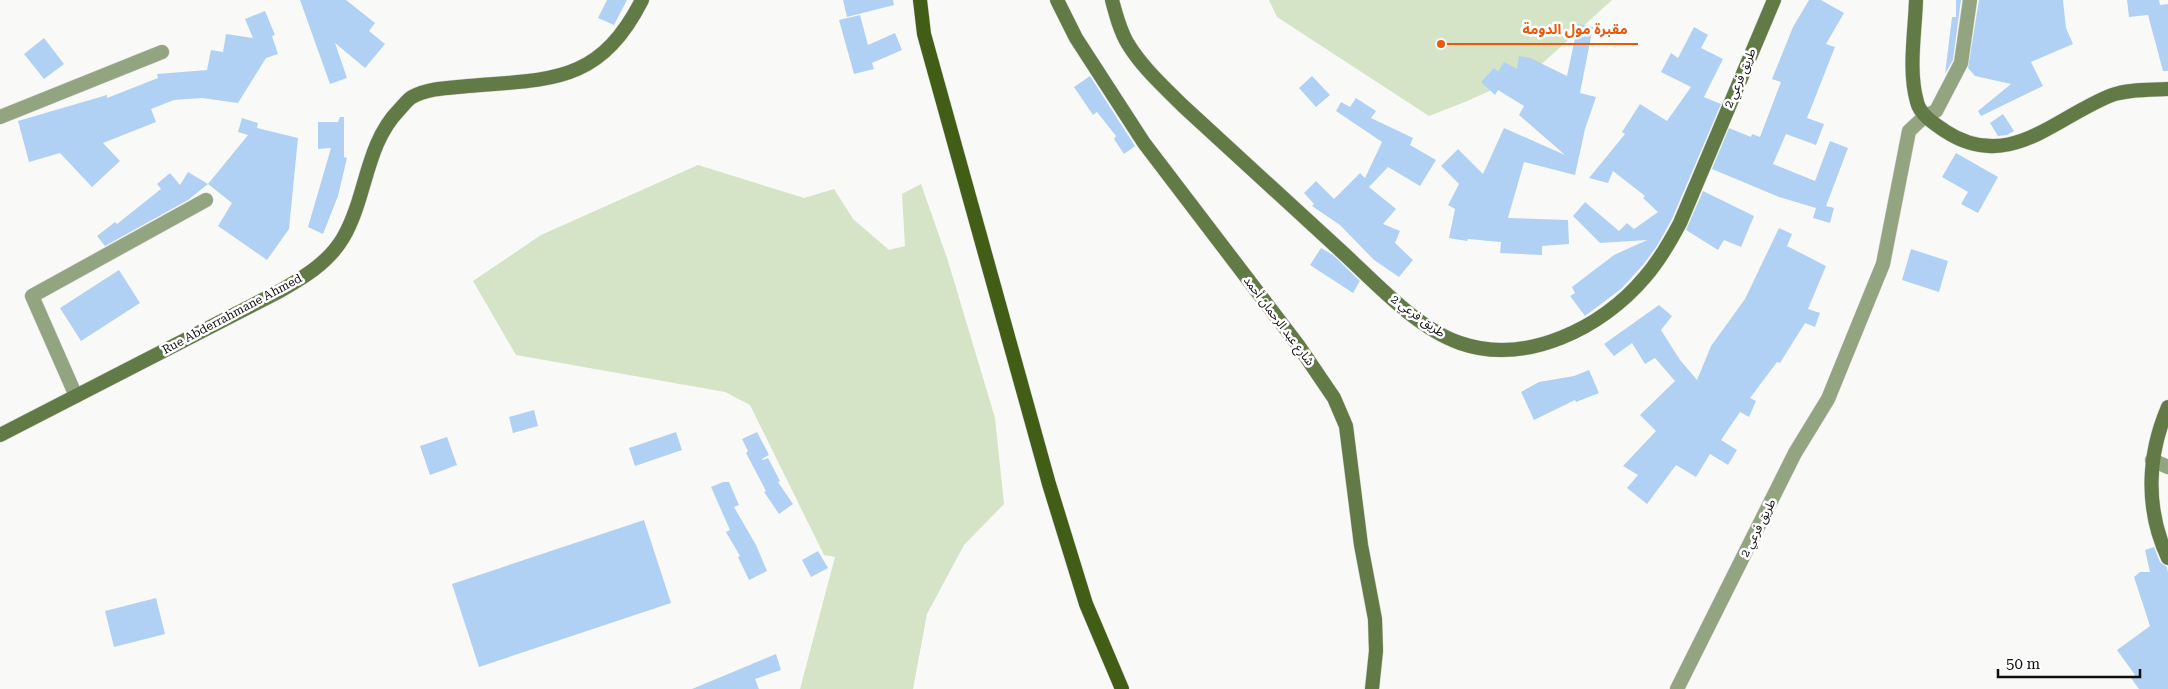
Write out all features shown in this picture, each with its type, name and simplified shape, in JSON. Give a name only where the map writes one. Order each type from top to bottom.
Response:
[{"type":"main road","name":"Rue Abderrahmane Ahmed","points":[[0,434],[280,291],[323,263],[343,238],[383,130],[410,98],[428,90],[537,80],[560,76],[579,69],[599,58],[615,43],[630,24],[642,0]]},
{"type":"main road","points":[[920,0],[926,43],[1049,484],[1086,604],[1122,689]]},
{"type":"main road","name":"شارع عبد الرحمان أحمد","points":[[1057,0],[1076,38],[1144,143],[1298,344],[1334,398],[1346,426],[1361,545],[1375,619],[1376,651],[1372,689]]},
{"type":"main road","name":"طريق فرعي 2","points":[[1112,0],[1120,29],[1128,43],[1156,78],[1182,105],[1396,301],[1443,335],[1476,348],[1497,351],[1539,346],[1565,336],[1591,322],[1618,302],[1645,278],[1664,252],[1680,223],[1774,0]]},
{"type":"main road","points":[[1916,0],[1914,80],[1917,104],[1925,116],[1956,138],[1975,145],[2011,145],[2034,137],[2113,95],[2130,91],[2168,89]]},
{"type":"main road","points":[[2168,407],[2152,460],[2151,497],[2154,521],[2168,558]]},
{"type":"street","name":"طريق فرعي 2","points":[[1677,689],[1795,453],[1828,399],[1883,264],[1909,131],[1925,116],[1936,111],[1962,62],[1970,0]]},
{"type":"street","points":[[0,117],[162,52]]},
{"type":"street","points":[[76,396],[32,296],[206,200]]},
{"type":"street","points":[[2152,460],[2168,467]]},
{"type":"green space","points":[[1269,0],[1612,0],[1534,71],[1429,116],[1277,17]]},
{"type":"green space","points":[[698,165],[804,198],[834,189],[853,219],[889,250],[905,246],[902,194],[921,184],[948,261],[995,418],[1004,504],[964,545],[927,614],[913,689],[800,689],[835,557],[824,555],[750,405],[725,392],[516,355],[473,281],[541,235]]},
{"type":"building","points":[[300,0],[346,0],[375,23],[369,31],[385,44],[365,68],[335,43],[347,78],[330,84]]},
{"type":"building","points":[[607,0],[627,0],[614,25],[598,18]]},
{"type":"building","points":[[843,0],[893,0],[894,5],[847,17]]},
{"type":"building","points":[[1809,0],[1821,0],[1844,13],[1826,44],[1835,47],[1807,118],[1824,124],[1816,145],[1786,134],[1773,164],[1815,181],[1830,141],[1848,148],[1826,206],[1834,208],[1830,223],[1813,218],[1816,208],[1779,197],[1712,169],[1729,128],[1751,137],[1752,134],[1760,137],[1781,82],[1772,79],[1793,27]]},
{"type":"building","points":[[1956,0],[1961,0],[1953,60],[1945,74],[1952,17],[1956,17]]},
{"type":"building","points":[[1979,0],[2063,0],[2066,28],[2073,44],[2031,62],[2043,86],[1981,116],[1978,111],[2011,84],[1975,76],[1968,68]]},
{"type":"building","points":[[2127,0],[2159,0],[2160,5],[2168,4],[2168,71],[2163,71],[2148,15],[2129,17]]},
{"type":"building","points":[[265,11],[275,35],[272,36],[278,54],[266,58],[238,103],[202,98],[174,100],[151,109],[156,122],[103,143],[120,161],[92,187],[60,153],[29,162],[18,121],[107,95],[107,98],[158,78],[157,74],[207,70],[211,50],[223,52],[226,34],[253,38],[245,19]]},
{"type":"building","points":[[860,15],[868,45],[895,33],[902,50],[872,63],[874,69],[854,74],[839,20]]},
{"type":"building","points":[[1578,24],[1593,27],[1580,93],[1596,97],[1585,129],[1575,175],[1524,162],[1508,218],[1568,220],[1569,244],[1542,246],[1542,255],[1500,253],[1501,242],[1468,239],[1467,241],[1449,238],[1455,209],[1448,205],[1459,184],[1441,166],[1458,149],[1483,174],[1504,128],[1565,155],[1519,115],[1524,106],[1498,90],[1495,95],[1481,82],[1494,68],[1498,72],[1504,62],[1517,69],[1519,56],[1530,58],[1567,76]]},
{"type":"building","points":[[1694,27],[1708,35],[1701,48],[1723,59],[1704,97],[1721,104],[1672,219],[1657,246],[1621,289],[1585,316],[1570,296],[1575,293],[1572,287],[1614,255],[1647,240],[1600,243],[1573,216],[1585,202],[1619,231],[1627,223],[1634,229],[1658,212],[1643,198],[1645,196],[1613,171],[1608,183],[1589,178],[1625,134],[1622,132],[1640,104],[1667,121],[1691,87],[1661,72],[1671,53],[1678,58]]},
{"type":"building","points":[[44,38],[64,64],[44,79],[24,54]]},
{"type":"building","points":[[1090,76],[1135,146],[1124,154],[1114,139],[1116,136],[1097,112],[1093,115],[1074,87]]},
{"type":"building","points":[[1312,76],[1330,95],[1316,107],[1299,88]]},
{"type":"building","points":[[1356,98],[1376,111],[1371,118],[1413,138],[1410,145],[1436,160],[1420,186],[1388,167],[1369,187],[1396,209],[1383,224],[1400,231],[1395,243],[1413,260],[1399,277],[1374,260],[1340,225],[1312,206],[1314,204],[1304,193],[1316,181],[1334,199],[1360,173],[1365,178],[1382,142],[1336,111],[1341,102],[1350,107]]},
{"type":"building","points":[[2003,114],[2014,131],[2007,135],[1998,136],[1990,123]]},
{"type":"building","points":[[340,117],[344,117],[344,157],[347,158],[338,196],[323,234],[308,227],[331,148],[318,149],[318,122],[338,122]]},
{"type":"building","points":[[242,118],[258,123],[257,128],[298,138],[289,229],[267,260],[218,226],[232,203],[208,184],[248,135],[238,132]]},
{"type":"building","points":[[1956,153],[1998,177],[1978,213],[1961,204],[1968,192],[1942,177]]},
{"type":"building","points":[[188,172],[208,184],[188,200],[105,246],[97,236],[115,222],[117,224],[161,189],[157,184],[170,173],[180,185]]},
{"type":"building","points":[[1703,191],[1754,216],[1741,247],[1724,240],[1718,250],[1686,230]]},
{"type":"building","points":[[1779,228],[1792,234],[1787,246],[1826,266],[1808,309],[1820,313],[1815,327],[1805,323],[1780,363],[1777,362],[1750,398],[1756,401],[1749,417],[1740,412],[1721,440],[1737,450],[1728,465],[1710,454],[1696,477],[1676,465],[1647,504],[1627,488],[1638,475],[1623,466],[1656,431],[1640,415],[1675,381],[1655,358],[1645,364],[1632,343],[1614,356],[1604,344],[1659,305],[1672,316],[1661,330],[1680,360],[1697,380],[1711,346],[1745,299]]},
{"type":"building","points":[[1321,248],[1333,255],[1360,281],[1353,293],[1310,265]]},
{"type":"building","points":[[1911,249],[1948,261],[1939,292],[1902,280]]},
{"type":"building","points":[[119,270],[140,303],[81,341],[60,308]]},
{"type":"building","points":[[1589,370],[1599,393],[1576,402],[1575,400],[1534,420],[1521,392],[1539,382],[1574,376]]},
{"type":"building","points":[[534,410],[538,426],[513,433],[509,417]]},
{"type":"building","points":[[676,432],[682,450],[635,466],[629,448]]},
{"type":"building","points":[[757,432],[769,455],[762,459],[768,458],[780,481],[778,482],[793,504],[779,514],[764,492],[766,491],[746,453],[748,451],[742,439]]},
{"type":"building","points":[[447,437],[457,465],[430,475],[420,446]]},
{"type":"building","points":[[723,482],[729,482],[739,505],[734,507],[756,545],[767,571],[749,580],[738,557],[740,556],[726,532],[730,530],[711,487]]},
{"type":"building","points":[[644,520],[671,603],[479,667],[452,584]]},
{"type":"building","points":[[2154,547],[2160,562],[2167,567],[2168,572],[2168,689],[2139,689],[2131,678],[2135,675],[2117,650],[2150,626],[2134,577],[2140,572],[2150,572],[2145,550]]},
{"type":"building","points":[[818,551],[828,568],[811,577],[802,560]]},
{"type":"building","points":[[156,598],[165,634],[114,647],[105,611]]},
{"type":"building","points":[[776,654],[781,670],[755,679],[759,689],[692,689]]},
{"type":"place","name":"مقبرة مول الدومة","points":[[1441,44]]}]
